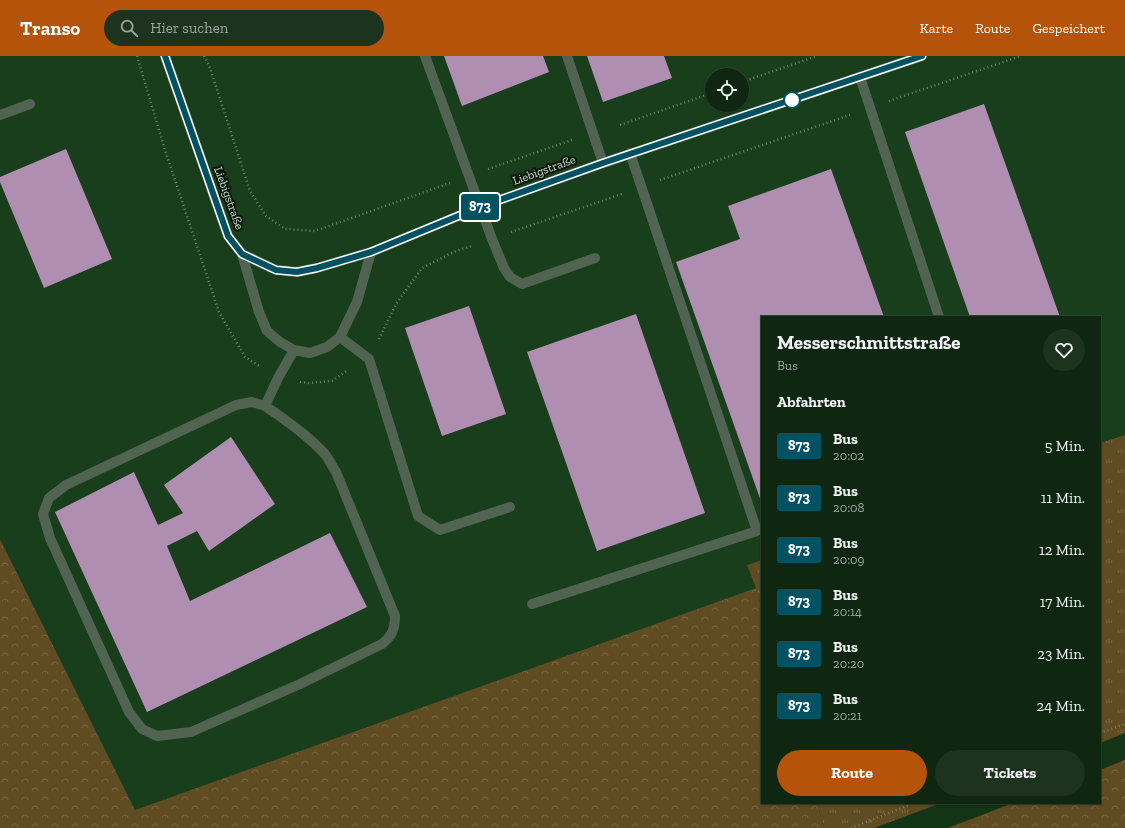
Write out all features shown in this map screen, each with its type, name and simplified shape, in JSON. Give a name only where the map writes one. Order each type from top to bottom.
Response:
[{"type":"street","name":"Liebigstraße","points":[[165,56],[228,236],[242,254],[276,270],[297,272],[317,268],[371,252],[480,207],[630,153],[922,56]]},
{"type":"street","points":[[426,56],[480,207],[504,268],[510,277],[522,284],[595,258]]},
{"type":"street","points":[[567,56],[603,163]]},
{"type":"street","points":[[860,77],[939,316]]},
{"type":"street","points":[[0,115],[30,104]]},
{"type":"street","points":[[532,604],[757,531],[630,153]]},
{"type":"street","points":[[242,254],[259,312],[268,331],[280,342],[294,350],[310,354],[328,348],[340,337],[357,302],[371,252]]},
{"type":"street","points":[[340,337],[369,359],[418,516],[440,530],[510,507]]},
{"type":"street","points":[[265,406],[278,378],[294,350]]},
{"type":"street","points":[[252,402],[265,406],[286,420],[308,438],[325,454],[336,472],[395,616],[395,628],[389,638],[382,644],[300,684],[191,732],[157,736],[142,729],[129,712],[50,538],[43,514],[49,498],[66,485],[236,405],[252,402]]},
{"type":"path","points":[[204,56],[209,65],[250,191],[266,216],[285,229],[315,231],[576,138]]},
{"type":"path","points":[[749,80],[817,56]]},
{"type":"path","points":[[620,125],[705,95]]},
{"type":"path","points":[[1101,733],[1125,724]]},
{"type":"path","points":[[851,828],[911,804]]},
{"type":"shaded area","points":[[0,56],[1125,56],[1125,435],[1101,443],[1101,316],[761,316],[761,560],[747,565],[756,588],[135,810],[0,539]]},
{"type":"green space","points":[[1125,435],[1125,733],[1101,743],[1101,443]]},
{"type":"green space","points":[[0,539],[135,810],[756,588],[761,606],[761,804],[817,804],[824,828],[0,828]]},
{"type":"green space","points":[[761,560],[761,606],[756,588],[747,565]]},
{"type":"green space","points":[[1125,760],[1125,828],[948,828],[1010,804],[1101,804],[1101,770]]},
{"type":"green space","points":[[817,804],[938,804],[874,828],[824,828]]},
{"type":"building","points":[[444,56],[543,56],[549,72],[462,106]]},
{"type":"building","points":[[587,56],[664,56],[672,78],[603,102]]},
{"type":"building","points":[[984,104],[1060,316],[970,316],[905,132]]},
{"type":"building","points":[[66,149],[112,259],[44,288],[0,182],[0,177]]},
{"type":"building","points":[[831,169],[884,316],[761,316],[761,501],[676,262],[740,239],[728,206]]},
{"type":"building","points":[[469,306],[506,414],[442,436],[405,328]]},
{"type":"building","points":[[636,314],[705,513],[597,551],[527,352]]},
{"type":"building","points":[[231,437],[275,504],[209,551],[197,531],[167,546],[190,601],[330,533],[367,607],[147,712],[55,512],[134,472],[158,525],[183,513],[164,485]]},
{"type":"bus line","name":"873","points":[[165,56],[228,236],[242,254],[276,270],[297,272],[317,268],[371,252],[480,207],[630,153],[922,56]]}]
